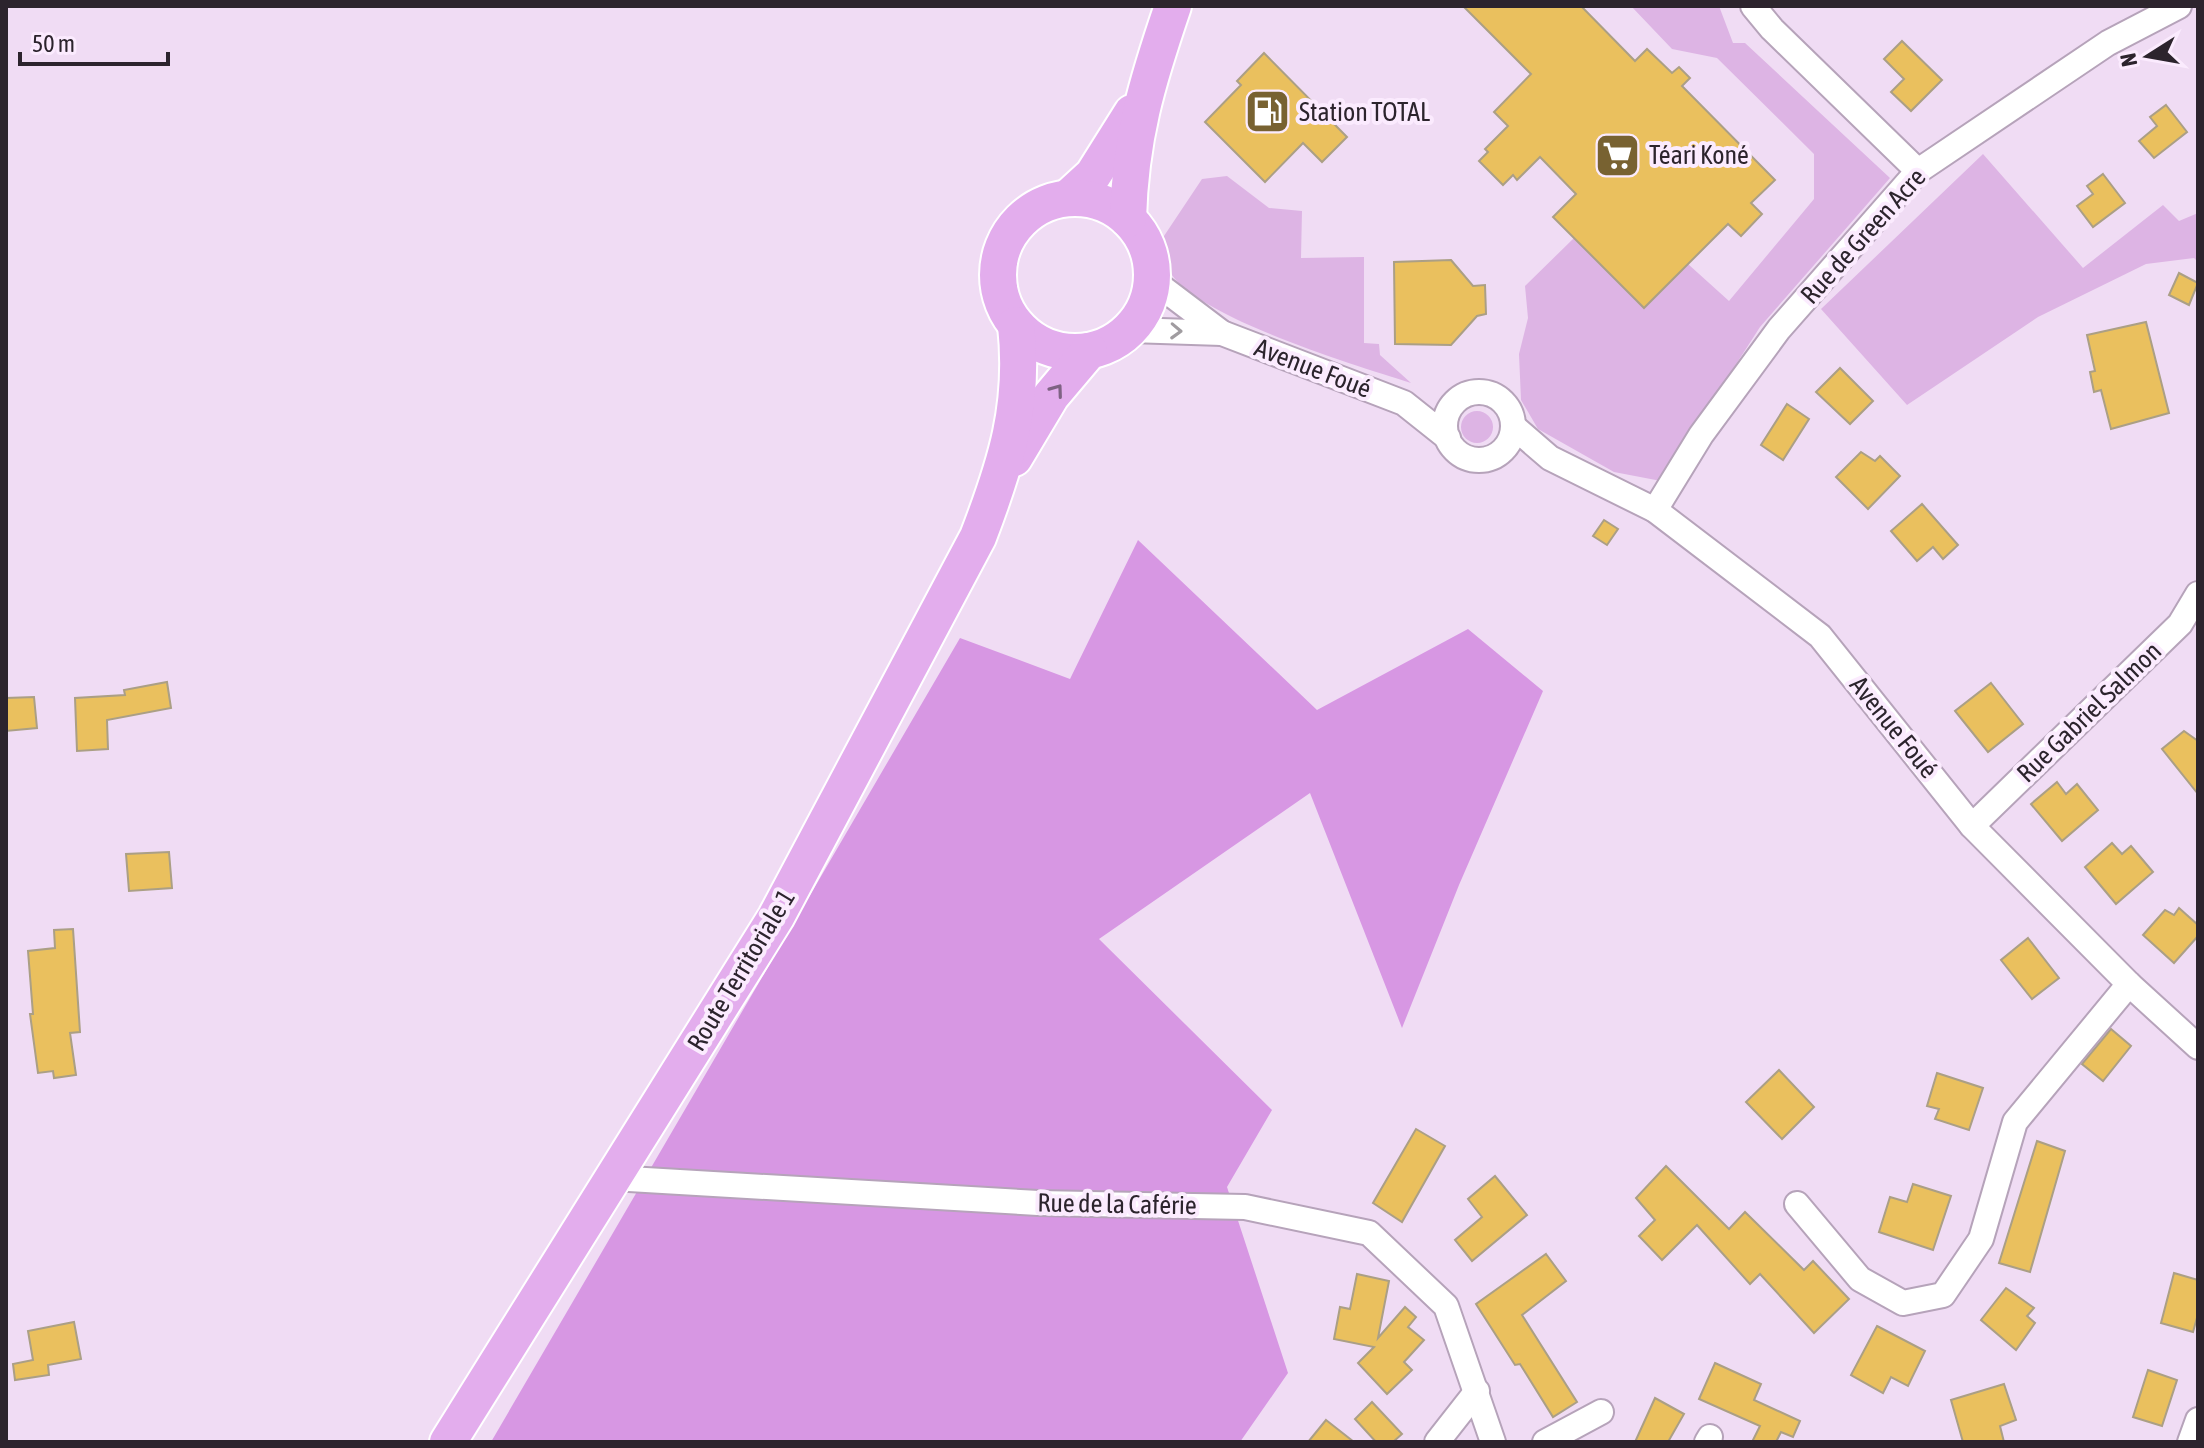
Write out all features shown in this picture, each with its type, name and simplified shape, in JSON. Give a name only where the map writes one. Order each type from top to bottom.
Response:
[{"type":"main road","points":[[1128,219],[1129,180],[1142,98],[1173,6]]},
{"type":"main road","points":[[1069,197],[1093,175],[1142,98]]},
{"type":"main road","points":[[1069,197],[1090,199],[1111,206],[1128,219],[1148,249],[1152,280],[1145,307],[1130,330],[1111,344],[1089,351],[1049,348],[1016,325],[1004,307],[998,287],[998,265],[1003,244],[1026,214],[1042,204],[1069,197]]},
{"type":"main road","name":"Route Territoriale 1","points":[[448,1442],[776,917],[978,537],[1000,479],[1020,388],[1016,325]]},
{"type":"main road","name":"Route Territoriale 1","points":[[1000,479],[1051,396],[1089,351]]},
{"type":"street","points":[[1753,6],[1772,29],[1918,171]]},
{"type":"street","name":"Rue de Green Acre","points":[[1655,510],[1701,435],[1779,329],[1918,171],[2108,43],[2179,6]]},
{"type":"street","name":"Avenue Foué","points":[[1152,280],[1222,333],[1404,403],[1448,438]]},
{"type":"street","name":"Avenue Foué","points":[[1130,330],[1222,333]]},
{"type":"street","points":[[1476,392],[1495,396],[1508,408],[1513,426],[1511,436],[1499,453],[1488,458],[1470,458],[1454,448],[1448,438],[1446,419],[1455,403],[1476,392]]},
{"type":"street","name":"Avenue Foué","points":[[1404,403],[1455,403]]},
{"type":"street","name":"Avenue Foué","points":[[1513,426],[1550,458],[1655,510],[1820,636],[1972,826],[2129,984],[2198,1047]]},
{"type":"street","name":"Avenue Foué","points":[[1499,453],[1550,458]]},
{"type":"street","name":"Rue Gabriel Salmon","points":[[1972,826],[2180,624],[2198,594]]},
{"type":"street","points":[[1797,1204],[1860,1279],[1903,1303],[1943,1295],[1981,1239],[2015,1122],[2129,984]]},
{"type":"street","name":"Rue de la Caférie","points":[[612,1178],[1038,1203],[1245,1207],[1369,1233],[1446,1306],[1493,1442]]},
{"type":"street","points":[[1437,1442],[1477,1391]]},
{"type":"street","points":[[1545,1442],[1601,1412]]},
{"type":"street","points":[[2190,1442],[2198,1420]]},
{"type":"shaded area","points":[[1631,6],[1719,6],[1733,43],[1745,43],[1890,178],[1760,327],[1661,481],[1614,472],[1538,429],[1521,400],[1519,354],[1528,318],[1525,286],[1574,238],[1644,308],[1688,264],[1729,301],[1814,199],[1814,154],[1717,58],[1672,49]]},
{"type":"shaded area","points":[[1983,154],[2083,268],[2163,205],[2179,221],[2198,213],[2198,262],[2194,258],[2146,264],[2038,317],[1907,405],[1821,309]]},
{"type":"shaded area","points":[[1227,176],[1269,208],[1302,211],[1301,258],[1364,257],[1364,343],[1379,344],[1380,355],[1411,383],[1321,354],[1251,326],[1194,295],[1175,279],[1158,245],[1202,179]]},
{"type":"shaded area","points":[[1477,411],[1489,415],[1493,427],[1489,439],[1477,443],[1465,439],[1461,427],[1465,415]]},
{"type":"shaded area","points":[[1138,540],[1317,710],[1468,629],[1543,691],[1459,885],[1402,1028],[1310,793],[1099,939],[1272,1110],[1227,1187],[1288,1373],[1240,1442],[491,1442],[960,638],[1070,679]]},
{"type":"building","name":"Téari Koné","points":[[1463,6],[1581,6],[1635,61],[1647,49],[1672,73],[1679,67],[1690,78],[1682,86],[1775,180],[1751,203],[1762,214],[1741,236],[1728,224],[1644,308],[1553,217],[1576,194],[1540,157],[1517,180],[1513,175],[1503,185],[1479,161],[1488,152],[1485,149],[1508,126],[1494,112],[1531,74]]},
{"type":"building","points":[[1902,41],[1942,80],[1911,111],[1891,92],[1904,79],[1884,59]]},
{"type":"building","points":[[1264,53],[1347,137],[1322,162],[1303,143],[1265,182],[1205,122],[1241,85],[1237,81]]},
{"type":"building","points":[[2166,105],[2187,132],[2154,158],[2139,141],[2157,126],[2150,117]]},
{"type":"building","points":[[2103,174],[2125,203],[2093,227],[2077,206],[2093,194],[2087,186]]},
{"type":"building","points":[[1451,260],[1473,286],[1485,285],[1486,314],[1477,316],[1451,345],[1395,344],[1394,262]]},
{"type":"building","points":[[2179,273],[2198,283],[2189,305],[2169,295]]},
{"type":"building","points":[[2146,322],[2169,413],[2111,429],[2101,390],[2094,392],[2090,372],[2095,371],[2087,335]]},
{"type":"building","points":[[1840,368],[1873,401],[1850,424],[1816,392]]},
{"type":"building","points":[[1787,404],[1809,419],[1783,460],[1761,445]]},
{"type":"building","points":[[1861,452],[1875,461],[1880,456],[1900,476],[1868,509],[1836,477]]},
{"type":"building","points":[[1922,504],[1958,545],[1943,559],[1933,547],[1917,561],[1891,531]]},
{"type":"building","points":[[1604,520],[1618,529],[1607,545],[1593,536]]},
{"type":"building","points":[[167,682],[171,708],[107,720],[108,749],[77,751],[75,698],[125,695],[124,690]]},
{"type":"building","points":[[1991,683],[2023,724],[1988,752],[1955,711]]},
{"type":"building","points":[[34,697],[37,728],[6,731],[6,698]]},
{"type":"building","points":[[2184,731],[2198,741],[2198,794],[2162,749]]},
{"type":"building","points":[[2057,782],[2066,794],[2077,784],[2098,810],[2062,841],[2031,804]]},
{"type":"building","points":[[2112,843],[2122,854],[2131,846],[2153,872],[2116,904],[2085,867]]},
{"type":"building","points":[[169,852],[172,888],[129,891],[126,854]]},
{"type":"building","points":[[2179,908],[2198,925],[2198,936],[2174,963],[2143,935],[2165,910],[2174,915]]},
{"type":"building","points":[[73,929],[80,1032],[70,1033],[76,1075],[54,1078],[53,1071],[38,1073],[30,1014],[33,1014],[28,951],[55,948],[54,930]]},
{"type":"building","points":[[2028,938],[2059,978],[2032,999],[2001,960]]},
{"type":"building","points":[[2111,1029],[2131,1046],[2103,1081],[2082,1064]]},
{"type":"building","points":[[1779,1070],[1814,1107],[1782,1139],[1746,1102]]},
{"type":"building","points":[[1937,1073],[1983,1088],[1969,1130],[1935,1119],[1939,1109],[1927,1106]]},
{"type":"building","points":[[1416,1129],[1445,1146],[1402,1222],[1373,1203]]},
{"type":"building","points":[[2037,1141],[2065,1151],[2030,1272],[1999,1263]]},
{"type":"building","points":[[1666,1166],[1729,1229],[1745,1212],[1804,1270],[1813,1261],[1849,1299],[1814,1333],[1760,1274],[1750,1284],[1697,1225],[1662,1260],[1639,1236],[1655,1220],[1636,1198]]},
{"type":"building","points":[[1495,1176],[1527,1215],[1472,1261],[1455,1240],[1482,1217],[1468,1199]]},
{"type":"building","points":[[1913,1184],[1951,1196],[1933,1250],[1879,1232],[1890,1197],[1907,1202]]},
{"type":"building","points":[[1546,1254],[1566,1281],[1522,1315],[1577,1402],[1553,1417],[1520,1364],[1515,1365],[1476,1304]]},
{"type":"building","points":[[2174,1273],[2198,1280],[2198,1314],[2193,1332],[2161,1323]]},
{"type":"building","points":[[1357,1274],[1389,1281],[1378,1338],[1405,1307],[1416,1317],[1408,1327],[1424,1340],[1404,1362],[1412,1370],[1387,1394],[1358,1363],[1374,1347],[1334,1339],[1340,1307],[1350,1309]]},
{"type":"building","points":[[2006,1288],[2034,1308],[2027,1316],[2035,1323],[2016,1350],[1981,1320]]},
{"type":"building","points":[[74,1322],[81,1359],[48,1365],[49,1375],[15,1380],[13,1364],[33,1360],[28,1331]]},
{"type":"building","points":[[1877,1326],[1925,1351],[1908,1386],[1891,1377],[1883,1393],[1851,1375]]},
{"type":"building","points":[[1715,1363],[1761,1384],[1754,1400],[1800,1421],[1793,1437],[1781,1432],[1776,1442],[1752,1442],[1760,1426],[1699,1399]]},
{"type":"building","points":[[2148,1370],[2177,1380],[2162,1426],[2133,1417]]},
{"type":"building","points":[[2004,1384],[2016,1420],[2000,1426],[2004,1442],[1963,1442],[1951,1400]]},
{"type":"building","points":[[1655,1398],[1684,1414],[1668,1442],[1635,1442]]},
{"type":"building","points":[[1372,1402],[1402,1434],[1393,1442],[1376,1442],[1355,1419]]},
{"type":"building","points":[[1326,1420],[1354,1442],[1308,1442]]},
{"type":"place","name":"Station TOTAL","points":[[1268,112]]},
{"type":"place","name":"Téari Koné","points":[[1618,155]]}]
